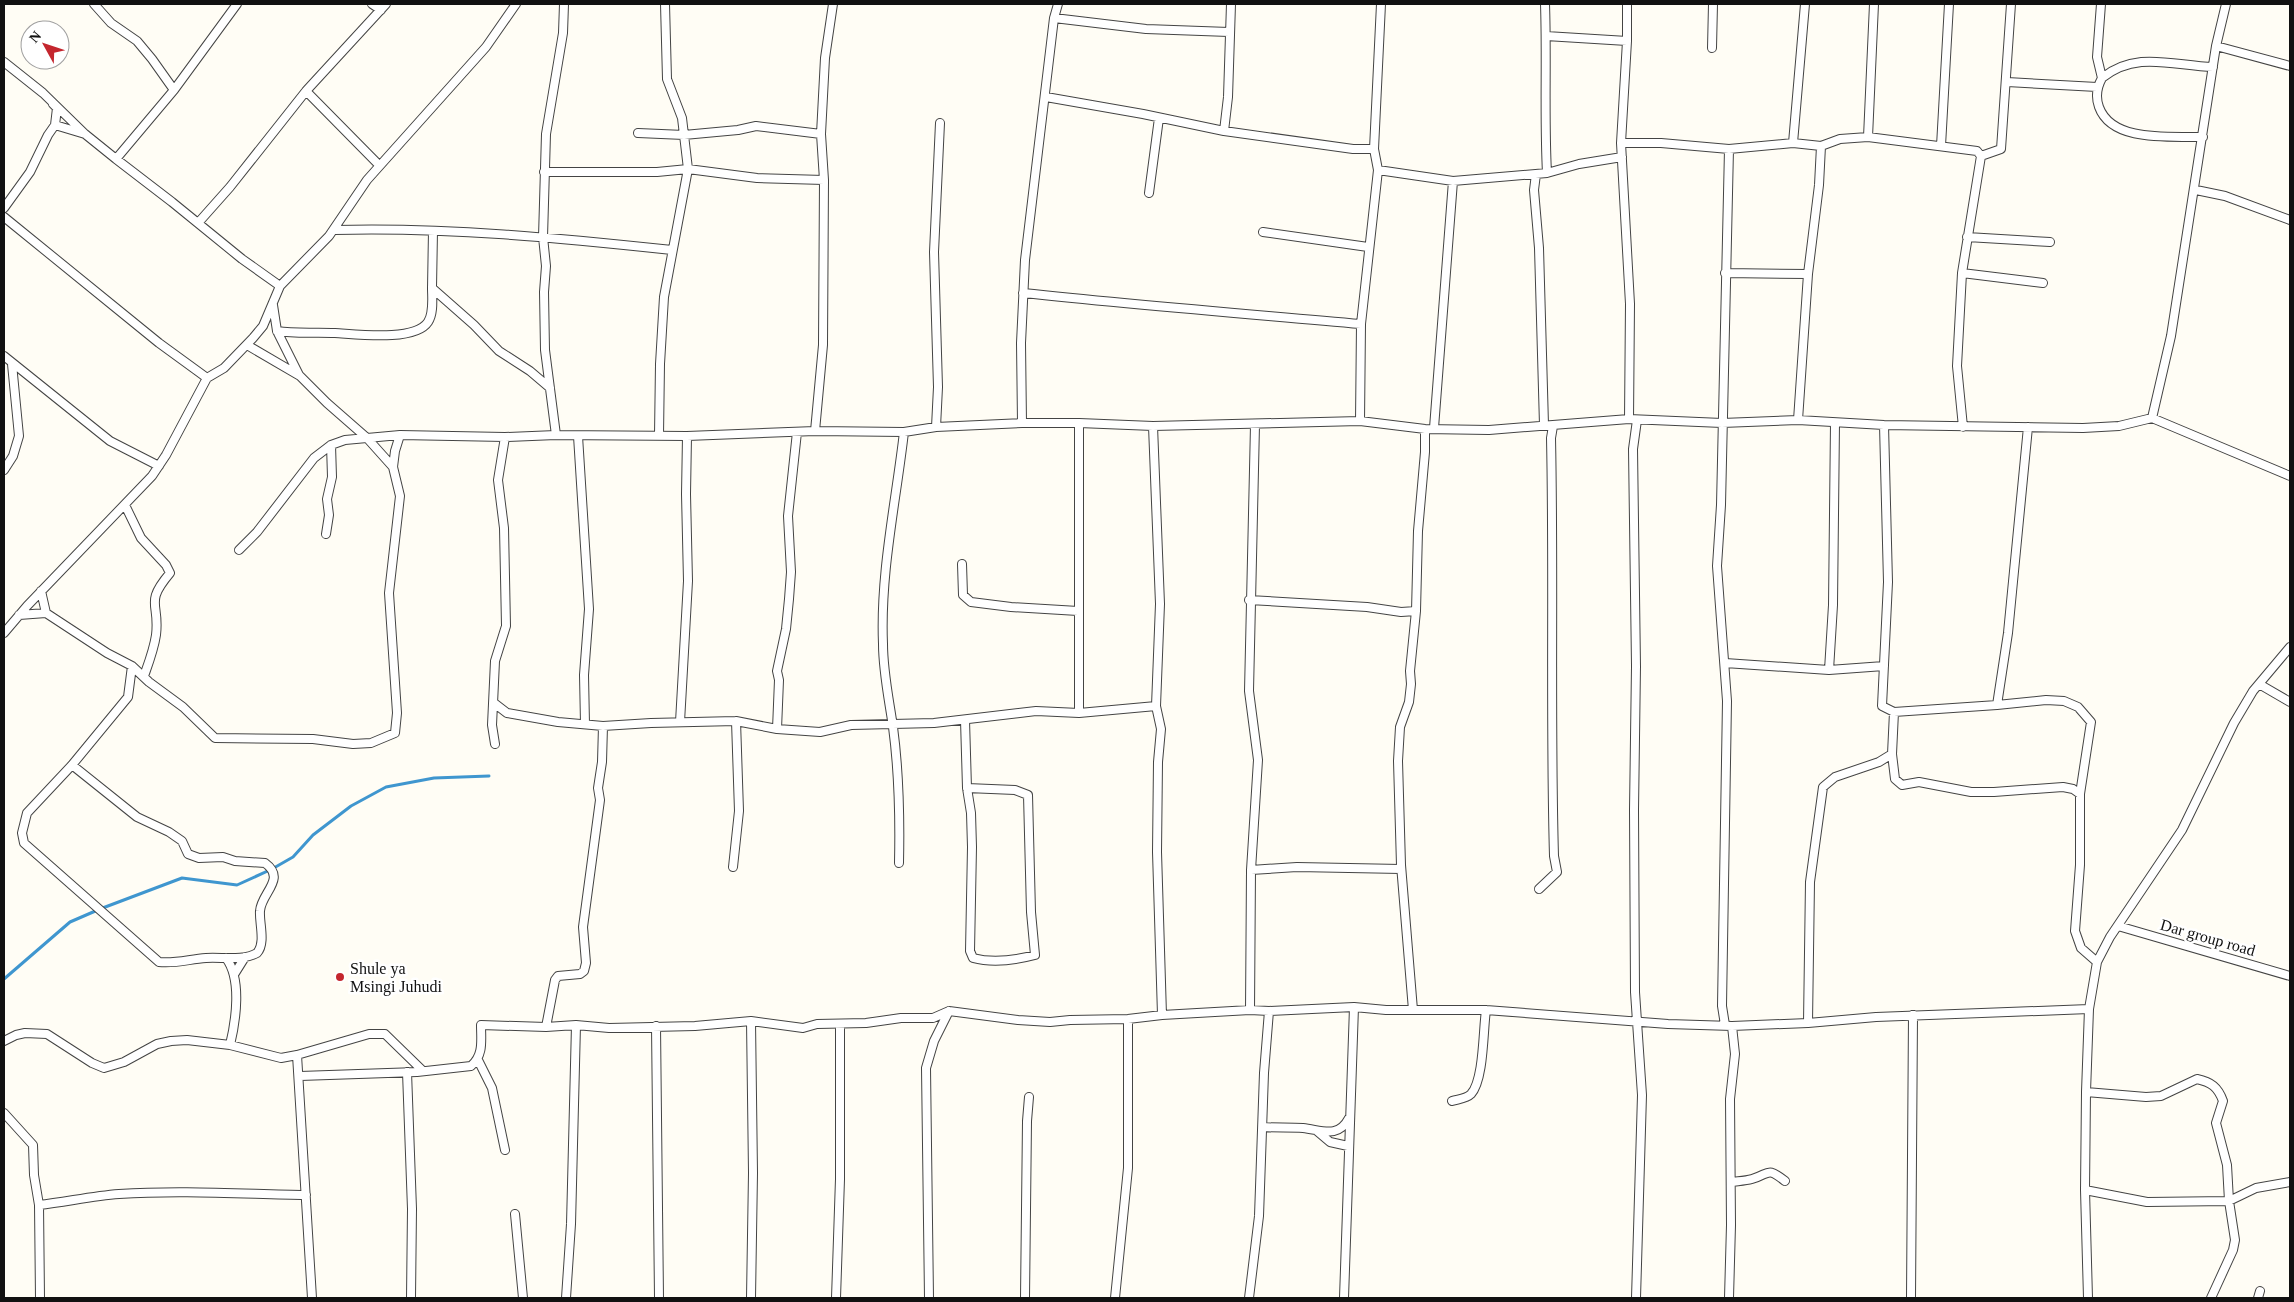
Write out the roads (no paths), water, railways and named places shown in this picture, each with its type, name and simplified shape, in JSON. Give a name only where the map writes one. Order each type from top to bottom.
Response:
[{"type":"street","points":[[94,4],[111,23],[137,41],[174,90]]},
{"type":"street","points":[[116,159],[174,90],[237,4]]},
{"type":"street","points":[[198,223],[230,187],[306,91],[383,7],[372,4]]},
{"type":"street","points":[[4,633],[41,591],[125,505],[159,466],[207,378],[224,368],[263,326],[280,286],[316,252],[334,230],[353,198],[380,165],[486,47],[516,4]]},
{"type":"street","points":[[556,435],[545,350],[544,172],[546,134],[563,33],[564,4]]},
{"type":"street","points":[[659,435],[660,364],[664,297],[688,169],[682,118],[672,96],[668,79],[665,4]]},
{"type":"street","points":[[815,431],[824,345],[824,180],[821,134],[825,58],[833,4]]},
{"type":"street","points":[[1022,423],[1023,293],[1054,18],[1058,4]]},
{"type":"street","points":[[1224,131],[1228,98],[1231,4]]},
{"type":"street","points":[[1360,421],[1361,324],[1378,170],[1374,149],[1381,4]]},
{"type":"street","points":[[1544,4],[1546,36],[1544,109],[1547,173]]},
{"type":"street","points":[[1627,4],[1627,41],[1621,142],[1630,304],[1633,419],[1636,666],[1634,820],[1636,1021],[1641,1060],[1642,1095],[1636,1298]]},
{"type":"street","points":[[1712,48],[1713,4]]},
{"type":"street","points":[[1793,143],[1805,4]]},
{"type":"street","points":[[1868,137],[1874,4]]},
{"type":"street","points":[[1941,146],[1949,4]]},
{"type":"street","points":[[1981,156],[2001,149],[2011,4]]},
{"type":"street","points":[[2101,4],[2097,57],[2102,78]]},
{"type":"street","points":[[2152,418],[2171,336],[2196,190],[2216,46],[2226,4]]},
{"type":"street","points":[[1054,18],[1146,29],[1229,32]]},
{"type":"street","points":[[1546,36],[1627,41]]},
{"type":"street","points":[[2216,46],[2290,66]]},
{"type":"street","points":[[2203,137],[2127,133],[2110,124],[2102,117],[2097,102],[2097,88],[2102,78],[2120,65],[2147,61],[2213,67]]},
{"type":"street","points":[[4,62],[51,101],[85,134],[242,259],[280,286]]},
{"type":"street","points":[[2007,82],[2097,88]]},
{"type":"street","points":[[306,91],[380,165]]},
{"type":"street","points":[[1046,97],[1224,131],[1353,149],[1374,149]]},
{"type":"street","points":[[4,208],[30,172],[55,125],[57,108],[51,101]]},
{"type":"street","points":[[1149,193],[1159,118]]},
{"type":"street","points":[[936,426],[938,387],[934,252],[940,123]]},
{"type":"street","points":[[55,125],[85,134]]},
{"type":"street","points":[[638,134],[684,134],[738,130],[756,126],[821,134]]},
{"type":"street","points":[[1621,142],[1661,143],[1729,149],[1793,143],[1821,146],[1840,139],[1868,137],[1972,149],[1981,156]]},
{"type":"street","points":[[1798,420],[1808,274],[1819,184],[1821,146]]},
{"type":"street","points":[[1728,1298],[1731,1182],[1730,1099],[1735,1054],[1729,1025],[1722,1006],[1727,701],[1717,566],[1721,505],[1729,149]]},
{"type":"street","points":[[1963,426],[1957,366],[1962,273],[1966,237],[1981,156]]},
{"type":"street","points":[[1378,170],[1453,181],[1547,173],[1579,164],[1622,157]]},
{"type":"street","points":[[544,172],[656,172],[688,169],[757,178],[824,180]]},
{"type":"street","points":[[1536,174],[1534,190],[1539,248],[1544,425]]},
{"type":"street","points":[[1434,428],[1453,181]]},
{"type":"street","points":[[2196,190],[2226,196],[2290,220]]},
{"type":"street","points":[[4,217],[159,343],[207,378]]},
{"type":"street","points":[[334,230],[433,231],[543,236],[672,250]]},
{"type":"street","points":[[277,331],[293,334],[334,333],[365,336],[396,334],[418,329],[428,322],[432,309],[433,231]]},
{"type":"street","points":[[1263,232],[1368,247]]},
{"type":"street","points":[[1966,237],[2050,242]]},
{"type":"street","points":[[1725,273],[1808,274]]},
{"type":"street","points":[[1962,273],[2043,283]]},
{"type":"street","points":[[432,288],[474,325],[499,351],[530,371],[550,388]]},
{"type":"street","points":[[1023,293],[1140,305],[1269,316],[1292,316],[1361,324]]},
{"type":"street","points":[[273,302],[277,331],[300,376]]},
{"type":"street","points":[[247,345],[300,376],[367,438],[393,467]]},
{"type":"street","points":[[4,356],[110,441],[159,466]]},
{"type":"street","points":[[4,470],[13,456],[19,436],[12,364]]},
{"type":"street","points":[[240,550],[257,532],[309,464],[331,445],[345,440],[400,435],[505,437],[556,435],[687,436],[815,431],[904,432],[936,426],[1022,423],[1254,426],[1360,421],[1425,429],[1489,430],[1633,419],[1722,423],[1798,420],[1884,425],[2103,428],[2132,424],[2152,418],[2290,476]]},
{"type":"street","points":[[1079,423],[1079,713]]},
{"type":"street","points":[[1830,670],[1833,605],[1835,423]]},
{"type":"street","points":[[1884,425],[1888,582],[1882,706],[1894,712],[2064,700],[2078,707],[2090,719],[2092,726],[2090,742],[2080,794],[2080,865],[2075,931],[2081,948],[2097,962]]},
{"type":"street","points":[[1153,426],[1160,604],[1156,706],[1161,729],[1158,762],[1158,852],[1162,1015]]},
{"type":"street","points":[[1250,1010],[1251,870],[1258,760],[1249,691],[1254,426]]},
{"type":"street","points":[[1539,890],[1558,872],[1554,856],[1551,706],[1553,561],[1551,438],[1553,426]]},
{"type":"street","points":[[1997,706],[2008,633],[2028,427]]},
{"type":"street","points":[[1413,1010],[1398,799],[1400,726],[1409,702],[1412,684],[1410,671],[1416,611],[1416,556],[1425,452],[1425,429]]},
{"type":"street","points":[[778,729],[777,671],[786,629],[789,599],[791,572],[788,516],[797,432]]},
{"type":"street","points":[[899,863],[900,817],[893,725],[886,688],[882,642],[890,538],[904,432]]},
{"type":"street","points":[[19,615],[46,613],[107,653],[132,666],[149,682],[183,707],[215,738],[313,739],[353,744],[371,743],[395,733],[397,701],[389,593],[400,496],[393,467],[400,435]]},
{"type":"street","points":[[578,436],[589,609],[584,675],[586,724]]},
{"type":"street","points":[[680,722],[688,580],[687,436]]},
{"type":"street","points":[[495,744],[492,725],[495,661],[506,626],[504,528],[498,480],[505,437]]},
{"type":"street","points":[[326,534],[329,515],[327,499],[332,477],[331,445]]},
{"type":"street","points":[[125,505],[141,538],[170,572],[154,595],[156,633],[152,653],[144,676]]},
{"type":"street","points":[[962,564],[963,595],[969,601],[1011,607],[1078,611]]},
{"type":"street","points":[[41,591],[46,613]]},
{"type":"street","points":[[1250,600],[1367,607],[1401,612],[1416,611]]},
{"type":"street","points":[[2088,1298],[2085,1190],[2086,1092],[2090,1009],[2097,962],[2118,926],[2182,830],[2234,723],[2259,684],[2290,648]]},
{"type":"street","points":[[1725,663],[1830,670],[1884,666]]},
{"type":"street","points":[[72,765],[137,817],[169,832],[182,841],[188,854],[199,858],[223,857],[235,860],[265,862],[272,869],[273,880],[260,910],[260,950],[252,956],[245,957],[159,962],[24,843],[22,833],[27,813],[72,765],[128,697],[132,666]]},
{"type":"street","points":[[2259,684],[2290,702]]},
{"type":"street","points":[[494,703],[506,713],[552,722],[603,726],[736,721],[778,729],[820,732],[851,726],[965,720],[1036,711],[1079,713],[1156,706]]},
{"type":"street","points":[[1894,712],[1892,754],[1895,779],[1902,785],[1919,782],[1971,792],[2063,787],[2073,788],[2080,794]]},
{"type":"street","points":[[965,720],[967,788],[971,813],[973,879],[970,951],[973,958],[983,961],[1035,955],[1031,912],[1028,795],[1015,790],[967,788]]},
{"type":"street","points":[[733,867],[739,811],[736,721]]},
{"type":"street","points":[[546,1027],[554,980],[558,976],[580,974],[584,971],[586,963],[583,927],[600,800],[598,788],[602,762],[603,726]]},
{"type":"street","points":[[1808,1023],[1810,882],[1823,787],[1835,777],[1879,762],[1892,754]]},
{"type":"street","points":[[1251,870],[1297,867],[1402,869]]},
{"type":"street","name":"Dar group road","points":[[2118,926],[2290,976]]},
{"type":"street","points":[[235,974],[245,957]]},
{"type":"street","points":[[226,958],[235,974],[236,1020],[230,1045]]},
{"type":"street","points":[[300,1076],[407,1072],[458,1069],[471,1066],[478,1060],[481,1047],[481,1025],[546,1027],[576,1025],[609,1028],[695,1026],[751,1021],[803,1028],[817,1024],[840,1024],[900,1018],[933,1018],[949,1011],[1050,1022],[1128,1020],[1162,1015],[1250,1010],[1269,1011],[1354,1007],[1413,1010],[1486,1010],[1668,1024],[1729,1025],[1808,1023],[1913,1015],[2090,1009]]},
{"type":"street","points":[[1344,1298],[1354,1007]]},
{"type":"street","points":[[1452,1101],[1468,1097],[1479,1079],[1486,1010]]},
{"type":"street","points":[[929,1298],[926,1068],[934,1041],[949,1011]]},
{"type":"street","points":[[1249,1298],[1259,1216],[1264,1073],[1269,1011]]},
{"type":"street","points":[[1911,1298],[1913,1015]]},
{"type":"street","points":[[1115,1298],[1128,1168],[1128,1020]]},
{"type":"street","points":[[751,1021],[754,1173],[751,1298]]},
{"type":"street","points":[[836,1298],[840,1179],[840,1024]]},
{"type":"street","points":[[566,1298],[571,1224],[576,1025]]},
{"type":"street","points":[[656,1026],[659,1298]]},
{"type":"street","points":[[4,1041],[25,1033],[47,1034],[92,1063],[104,1068],[124,1062],[157,1044],[171,1041],[187,1040],[230,1045],[281,1058],[298,1055],[369,1034],[385,1034],[423,1071]]},
{"type":"street","points":[[298,1055],[312,1298]]},
{"type":"street","points":[[478,1060],[492,1088],[505,1150]]},
{"type":"street","points":[[407,1072],[412,1209],[411,1298]]},
{"type":"street","points":[[2086,1092],[2146,1097],[2161,1096],[2197,1079],[2213,1085],[2219,1091],[2223,1101],[2216,1123],[2227,1165],[2229,1201],[2235,1240],[2233,1250],[2211,1298]]},
{"type":"street","points":[[1026,1298],[1027,1121],[1030,1097]]},
{"type":"street","points":[[4,1113],[33,1145],[34,1175],[40,1205],[40,1298]]},
{"type":"street","points":[[1263,1127],[1304,1128],[1335,1132],[1346,1124],[1351,1115]]},
{"type":"street","points":[[1316,1131],[1330,1142],[1348,1146],[1349,1144]]},
{"type":"street","points":[[1731,1182],[1754,1179],[1762,1173],[1768,1172],[1776,1174],[1785,1181]]},
{"type":"street","points":[[2085,1190],[2147,1202],[2229,1201],[2256,1188],[2290,1182]]},
{"type":"street","points":[[40,1205],[116,1194],[240,1192],[306,1195]]},
{"type":"street","points":[[515,1214],[523,1298]]},
{"type":"waterway","points":[[4,979],[70,922],[100,909],[182,878],[237,885],[272,869],[293,857],[313,835],[351,806],[386,787],[434,778],[489,776]]},
{"type":"place","name":"Shule ya Msingi Juhudi","points":[[340,977]]}]
